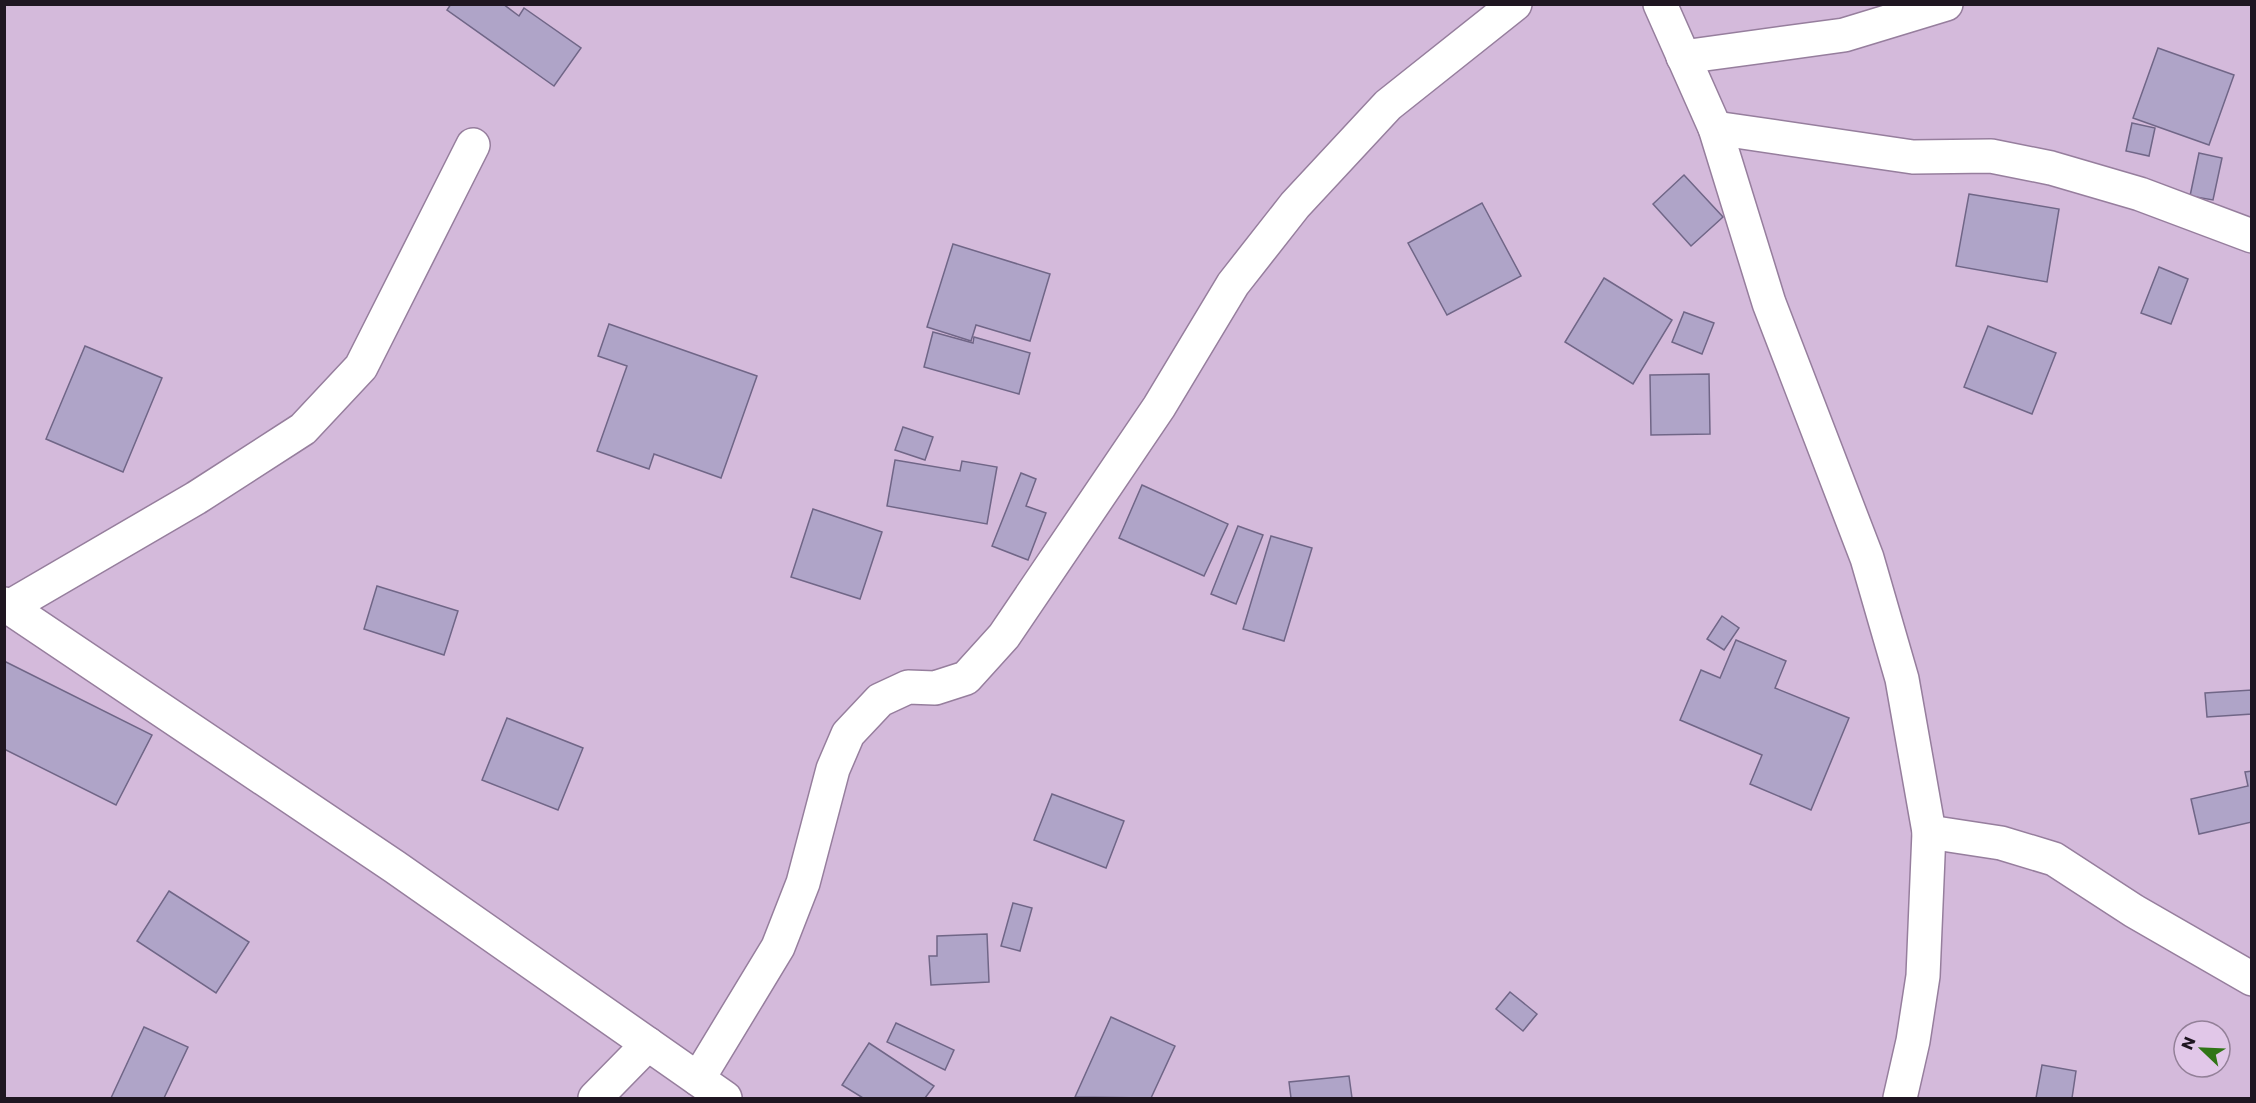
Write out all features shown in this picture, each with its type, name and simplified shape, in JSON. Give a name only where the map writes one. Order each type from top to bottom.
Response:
[{"type":"street","points":[[698,1079],[778,947],[803,883],[833,769],[848,734],[880,700],[908,687],[935,688],[966,678],[1004,636],[1159,408],[1233,284],[1295,204],[1388,105],[1515,4]]},
{"type":"street","points":[[1660,4],[1715,128],[1769,303],[1868,558],[1902,679],[1929,832],[1923,976],[1913,1041],[1900,1098]]},
{"type":"street","points":[[1683,57],[1844,35],[1946,4]]},
{"type":"street","points":[[1715,128],[1913,157],[1991,156],[2051,168],[2140,194],[2252,236]]},
{"type":"street","points":[[473,145],[361,367],[303,429],[196,498],[7,606],[395,867],[725,1098]]},
{"type":"street","points":[[1929,832],[2001,843],[2054,860],[2134,911],[2252,979]]},
{"type":"street","points":[[595,1098],[648,1044]]},
{"type":"building","points":[[451,4],[503,4],[519,16],[524,8],[581,48],[554,86],[447,10]]},
{"type":"building","points":[[2158,48],[2234,75],[2209,145],[2133,118]]},
{"type":"building","points":[[2132,123],[2155,128],[2149,156],[2126,151]]},
{"type":"building","points":[[2199,153],[2222,158],[2213,200],[2190,196]]},
{"type":"building","points":[[1684,175],[1723,217],[1691,246],[1653,204]]},
{"type":"building","points":[[1969,194],[2059,209],[2047,282],[1956,266]]},
{"type":"building","points":[[1482,203],[1521,276],[1447,315],[1408,243]]},
{"type":"building","points":[[953,244],[1050,274],[1030,341],[976,325],[971,341],[927,327]]},
{"type":"building","points":[[2159,267],[2188,279],[2171,324],[2141,313]]},
{"type":"building","points":[[1604,278],[1672,320],[1633,384],[1565,342]]},
{"type":"building","points":[[1684,312],[1714,323],[1702,354],[1672,342]]},
{"type":"building","points":[[609,324],[757,376],[721,478],[654,454],[649,469],[597,451],[627,366],[598,356]]},
{"type":"building","points":[[1988,326],[2056,353],[2032,414],[1964,387]]},
{"type":"building","points":[[933,332],[973,343],[974,337],[1030,353],[1019,394],[924,367]]},
{"type":"building","points":[[85,346],[162,378],[123,472],[46,439]]},
{"type":"building","points":[[1709,374],[1710,434],[1651,435],[1650,375]]},
{"type":"building","points":[[903,427],[933,437],[925,460],[895,450]]},
{"type":"building","points":[[895,460],[960,471],[962,461],[997,467],[987,524],[887,506]]},
{"type":"building","points":[[1021,473],[1036,479],[1026,506],[1046,513],[1028,560],[992,546]]},
{"type":"building","points":[[1142,485],[1228,524],[1204,576],[1119,538]]},
{"type":"building","points":[[813,509],[882,532],[860,599],[791,577]]},
{"type":"building","points":[[1238,526],[1263,535],[1236,604],[1211,594]]},
{"type":"building","points":[[1271,536],[1312,548],[1284,641],[1243,629]]},
{"type":"building","points":[[377,586],[458,611],[444,655],[364,629]]},
{"type":"building","points":[[1722,616],[1739,628],[1724,650],[1707,639]]},
{"type":"building","points":[[1736,640],[1786,661],[1775,688],[1849,718],[1811,810],[1750,784],[1762,755],[1680,720],[1701,670],[1720,678]]},
{"type":"building","points":[[4,661],[152,735],[116,805],[4,749]]},
{"type":"building","points":[[2252,690],[2252,714],[2207,717],[2205,693]]},
{"type":"building","points":[[507,718],[583,748],[558,810],[482,780]]},
{"type":"building","points":[[2252,771],[2252,822],[2199,834],[2191,799],[2248,786],[2245,772]]},
{"type":"building","points":[[1052,794],[1124,821],[1106,868],[1034,840]]},
{"type":"building","points":[[169,891],[249,942],[216,993],[137,941]]},
{"type":"building","points":[[1013,903],[1032,908],[1020,951],[1001,946]]},
{"type":"building","points":[[987,934],[989,982],[931,985],[929,956],[937,956],[937,936]]},
{"type":"building","points":[[1510,992],[1537,1014],[1523,1031],[1496,1009]]},
{"type":"building","points":[[1111,1017],[1175,1046],[1151,1098],[1075,1097]]},
{"type":"building","points":[[896,1023],[954,1050],[945,1070],[887,1042]]},
{"type":"building","points":[[144,1027],[188,1047],[164,1098],[111,1098]]},
{"type":"building","points":[[869,1043],[934,1086],[925,1098],[863,1098],[842,1085]]},
{"type":"building","points":[[2042,1065],[2076,1071],[2072,1098],[2036,1098]]},
{"type":"building","points":[[1349,1076],[1352,1098],[1291,1098],[1289,1082]]}]
